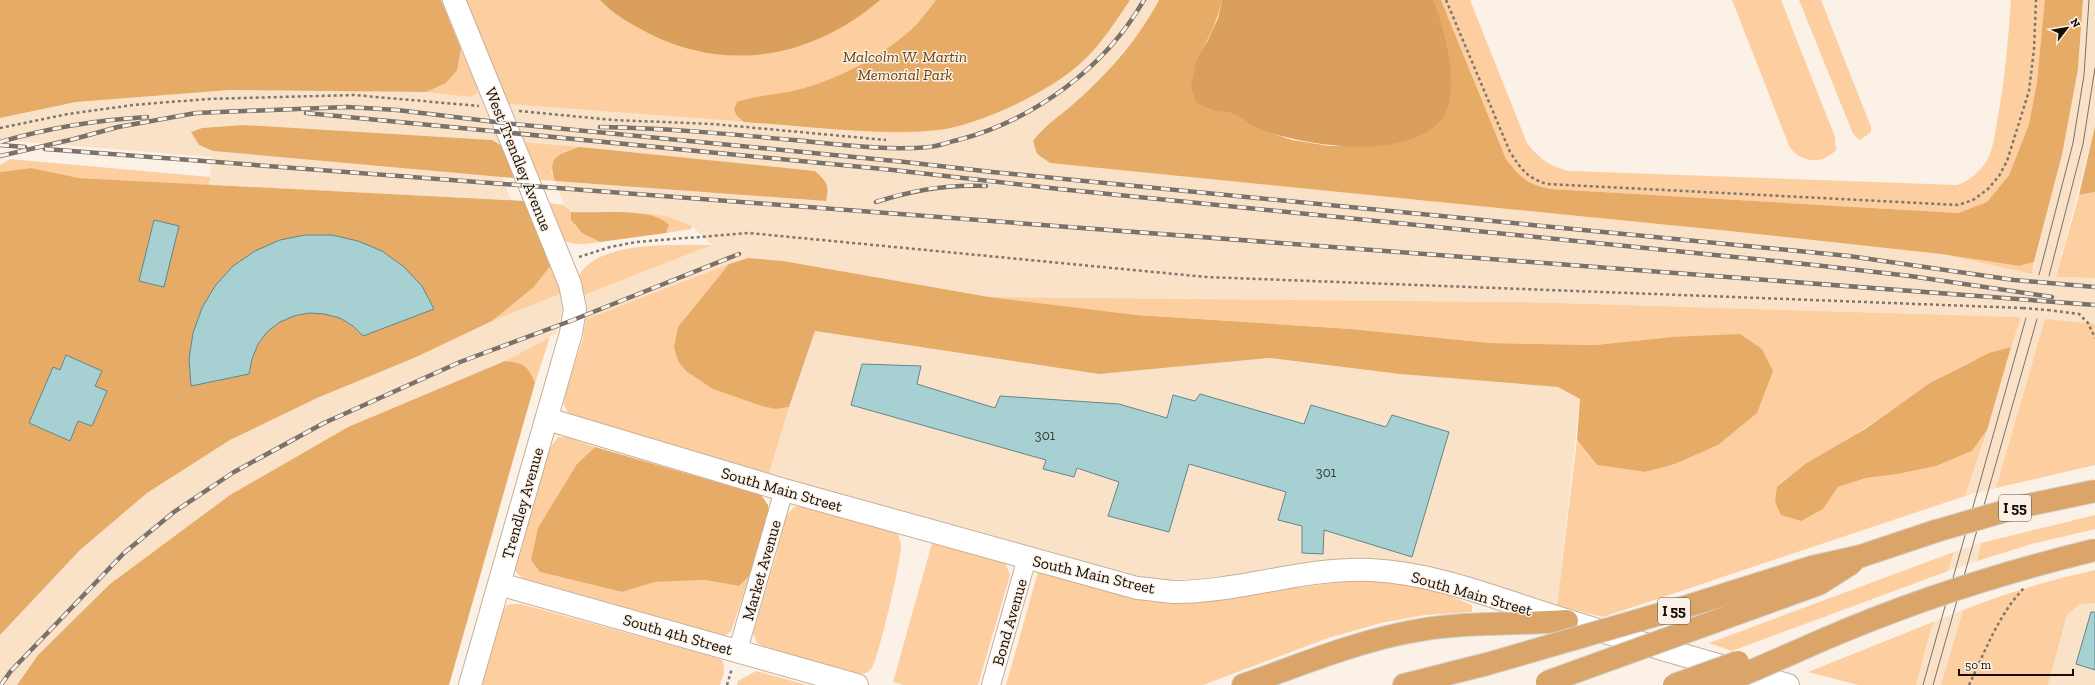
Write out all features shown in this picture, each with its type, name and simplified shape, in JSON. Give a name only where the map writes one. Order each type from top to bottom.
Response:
[{"type":"highway","name":"I 55","points":[[1404,685],[1486,664],[1688,606],[1812,567],[1861,556],[2013,508],[2095,491]]},
{"type":"highway","points":[[1718,685],[1764,667],[1828,638],[1973,584],[2046,562],[2095,550]]},
{"type":"highway","name":"I 55","points":[[1543,684],[1819,584],[1842,571],[1861,556]]},
{"type":"highway","points":[[1244,685],[1359,644],[1409,632],[1487,622],[1531,624],[1567,621]]},
{"type":"highway","points":[[1674,685],[1758,654],[1828,638]]},
{"type":"street","name":"West Trendley Avenue","points":[[454,0],[561,262],[573,296],[574,320]]},
{"type":"street","name":"Trendley Avenue","points":[[470,685],[574,320]]},
{"type":"street","name":"South Main Street","points":[[547,419],[784,490],[1137,588],[1174,592],[1211,589],[1328,572],[1370,570],[1398,573],[1434,579],[1756,679],[1788,685]]},
{"type":"street","name":"Market Avenue","points":[[738,650],[784,490]]},
{"type":"street","name":"Bond Avenue","points":[[991,685],[1027,558]]},
{"type":"street","name":"South 4th Street","points":[[499,584],[738,650],[856,685]]},
{"type":"path","points":[[1446,0],[1510,152],[1521,169],[1533,180],[1555,185],[1958,205],[1973,200],[1988,189],[1999,176],[2007,161],[2029,91],[2034,49],[2036,0]]},
{"type":"path","points":[[0,128],[68,114],[133,105],[207,99],[354,95],[465,104],[498,109],[613,120],[712,124],[886,140]]},
{"type":"path","points":[[561,262],[610,247],[636,242],[749,233],[1206,277],[2023,308],[2079,314],[2088,323],[2095,338]]},
{"type":"path","points":[[1970,685],[1996,628],[2014,598],[2025,587]]},
{"type":"shaded area","points":[[600,0],[880,0],[854,19],[827,35],[799,46],[769,53],[739,56],[709,53],[678,46],[648,33],[629,22],[616,14]]},
{"type":"shaded area","points":[[1130,0],[1159,0],[1145,25],[1111,67],[1078,101],[1041,130],[1033,141],[1037,154],[1050,163],[1549,212],[1941,254],[2032,274],[2062,155],[2078,69],[2083,0],[2095,0],[2095,126],[2056,277],[2095,278],[2095,324],[2045,320],[1996,488],[1965,496],[2020,317],[1521,302],[989,297],[783,261],[748,258],[586,319],[584,295],[712,245],[692,226],[571,212],[564,205],[555,181],[826,201],[829,190],[825,180],[815,171],[522,142],[508,104],[894,133],[1084,61],[1114,25]]},
{"type":"shaded area","points":[[1222,0],[1433,0],[1442,27],[1449,61],[1451,94],[1447,109],[1441,120],[1425,133],[1404,142],[1380,146],[1354,147],[1302,141],[1279,135],[1256,128],[1236,115],[1207,108],[1196,102],[1191,86],[1197,58],[1208,40],[1218,18]]},
{"type":"shaded area","points":[[478,87],[502,146],[492,140],[244,125],[202,128],[191,132],[213,151],[502,177],[511,200],[209,185],[212,157],[0,140],[0,118],[76,102],[230,90],[426,92],[471,97],[477,93]]},
{"type":"shaded area","points":[[563,293],[563,308],[557,333],[505,361],[348,427],[230,495],[110,584],[38,655],[17,685],[0,685],[0,635],[80,550],[147,493],[230,440],[317,398],[414,358],[492,321]]},
{"type":"shaded area","points":[[815,331],[1099,374],[1269,358],[1400,374],[1558,387],[1580,399],[1557,606],[1466,579],[1401,562],[1379,560],[1356,559],[1206,579],[1154,580],[769,474],[789,407]]},
{"type":"shaded area","points":[[1981,543],[1977,561],[1948,571],[1954,552]]},
{"type":"shaded area","points":[[2095,603],[2095,685],[2048,685],[2067,615],[2080,604]]},
{"type":"shaded area","points":[[1963,610],[1941,685],[1916,685],[1933,622]]},
{"type":"green space","points":[[0,0],[441,0],[461,49],[457,70],[446,83],[426,92],[230,90],[76,102],[0,118]]},
{"type":"green space","name":"Malcolm W. Martin Memorial Park","points":[[465,0],[1130,0],[1103,39],[1084,60],[1070,72],[1036,94],[976,121],[934,131],[894,133],[508,104]]},
{"type":"green space","points":[[936,0],[1130,0],[1097,46],[1071,71],[1036,94],[1016,104],[995,114],[955,127],[914,132],[841,130],[744,122],[737,116],[734,110],[737,102],[804,88],[857,67],[890,47],[905,35],[917,24]]},
{"type":"green space","points":[[1159,0],[1222,0],[1218,16],[1212,30],[1197,58],[1209,109],[1235,114],[1257,128],[1292,140],[1330,146],[1366,146],[1433,0],[1441,0],[1506,159],[1525,180],[1530,183],[1551,189],[1958,213],[1987,202],[2009,175],[2029,124],[2037,82],[2045,0],[2083,0],[2078,69],[2062,155],[2034,262],[2019,266],[1941,254],[1729,231],[1050,163],[1037,154],[1033,141],[1049,124],[1078,100],[1112,66],[1133,41]]},
{"type":"green space","points":[[1441,0],[1470,0],[1527,143],[1536,154],[1551,165],[1570,171],[1957,185],[1969,179],[1980,169],[1986,162],[1992,147],[2004,76],[2011,0],[2045,0],[2046,11],[2037,82],[2029,124],[2009,175],[1987,202],[1958,213],[1551,189],[1530,183],[1516,172],[1506,159]]},
{"type":"green space","points":[[1732,0],[1781,0],[1835,137],[1836,150],[1831,155],[1819,160],[1807,159],[1801,157],[1790,148]]},
{"type":"green space","points":[[1799,0],[1821,0],[1871,127],[1871,132],[1860,140],[1853,134]]},
{"type":"green space","points":[[461,49],[478,87],[477,93],[471,97],[426,92],[447,81],[457,66]]},
{"type":"green space","points":[[244,125],[492,140],[502,146],[514,178],[213,151],[199,145],[191,132],[202,128]]},
{"type":"green space","points":[[2095,126],[2095,192],[2079,195]]},
{"type":"green space","points":[[522,142],[580,147],[563,152],[551,171],[555,181],[539,180]]},
{"type":"green space","points":[[580,147],[815,171],[825,181],[828,191],[826,201],[555,181],[552,166],[554,161],[566,151]]},
{"type":"green space","points":[[10,159],[210,177],[209,185],[79,178],[31,168],[0,172],[0,165]]},
{"type":"green space","points":[[31,168],[79,178],[525,201],[551,265],[534,287],[492,321],[414,358],[317,398],[230,440],[147,493],[80,550],[0,635],[0,172]]},
{"type":"green space","points":[[2095,192],[2095,278],[2056,277],[2079,195]]},
{"type":"green space","points":[[548,203],[564,205],[571,212],[574,223],[577,227],[585,234],[600,242],[577,244],[564,240]]},
{"type":"green space","points":[[571,212],[637,213],[650,215],[661,219],[669,225],[666,233],[600,242],[582,233],[571,220]]},
{"type":"green space","points":[[644,213],[669,217],[692,226],[691,229],[666,233],[669,225]]},
{"type":"green space","points":[[660,245],[712,245],[584,295],[579,275],[590,263],[604,255],[621,250]]},
{"type":"green space","points":[[1941,254],[2019,266],[2034,262],[2032,274]]},
{"type":"green space","points":[[748,258],[783,261],[989,297],[1137,315],[1351,329],[1490,343],[1595,345],[1672,337],[1740,334],[1762,349],[1773,371],[1757,413],[1718,445],[1675,464],[1645,472],[1597,465],[1577,440],[1580,399],[1558,387],[1400,374],[1269,358],[1099,374],[815,331],[789,407],[776,409],[762,406],[713,389],[686,371],[678,361],[674,347],[678,327],[729,264]]},
{"type":"green space","points":[[729,264],[679,327],[776,409],[789,407],[769,474],[575,419],[569,414],[564,405],[565,394],[583,338],[586,319]]},
{"type":"green space","points":[[551,265],[563,293],[492,321],[534,287]]},
{"type":"green space","points":[[989,297],[1521,302],[2021,317],[2011,347],[1953,371],[1805,464],[1823,509],[1838,487],[1866,478],[1898,474],[1936,466],[1972,451],[1987,430],[1965,496],[1603,617],[1557,606],[1577,440],[1597,465],[1645,472],[1675,464],[1718,445],[1672,337],[1595,345],[1490,343],[1351,329],[1137,315]]},
{"type":"green space","points":[[2045,319],[2095,324],[2095,465],[1996,488]]},
{"type":"green space","points":[[550,337],[535,383],[530,372],[524,366],[505,361]]},
{"type":"green space","points":[[2011,347],[1987,430],[1972,451],[1936,466],[1898,474],[1866,478],[1838,487],[1823,509],[1801,521],[1781,515],[1775,502],[1777,487],[1805,464],[1865,429],[1930,383],[1989,353]]},
{"type":"green space","points":[[505,361],[524,366],[530,372],[535,383],[449,685],[17,685],[38,655],[110,584],[230,495],[348,427]]},
{"type":"green space","points":[[558,437],[566,437],[595,447],[577,464],[540,572],[622,592],[655,582],[705,580],[739,586],[750,575],[731,631],[726,635],[718,634],[522,578],[514,570],[549,449]]},
{"type":"green space","points":[[595,447],[761,495],[768,505],[768,515],[750,575],[739,586],[705,580],[655,582],[622,592],[540,572],[531,560],[538,528],[577,464]]},
{"type":"green space","points":[[809,505],[898,534],[901,544],[898,567],[880,646],[872,668],[862,674],[767,649],[757,643],[753,633],[777,553],[785,517],[794,507]]},
{"type":"green space","points":[[2095,515],[2095,529],[2032,544],[1977,561],[1981,543]]},
{"type":"green space","points":[[932,543],[1005,563],[1010,575],[978,685],[903,685],[893,682]]},
{"type":"green space","points":[[1954,552],[1948,571],[1732,651],[1709,643]]},
{"type":"green space","points":[[2095,570],[2095,603],[2080,604],[2067,615],[2048,685],[1941,685],[1963,610],[2028,587]]},
{"type":"green space","points":[[1038,572],[1144,601],[1183,603],[1366,579],[1401,583],[1441,592],[1472,605],[1472,612],[1425,615],[1381,623],[1328,638],[1203,685],[1006,685]]},
{"type":"green space","points":[[521,604],[718,658],[723,661],[724,673],[720,685],[481,685],[501,613],[507,605]]},
{"type":"green space","points":[[1933,622],[1916,685],[1858,685],[1808,672]]},
{"type":"green space","points":[[756,671],[807,685],[737,685],[738,681]]},
{"type":"building","points":[[154,220],[179,226],[164,287],[139,281]]},
{"type":"building","points":[[305,235],[332,235],[358,241],[382,251],[404,267],[422,286],[434,309],[363,336],[353,326],[340,318],[324,314],[309,313],[294,316],[280,322],[267,332],[258,344],[252,359],[249,374],[191,386],[189,359],[193,333],[202,308],[215,286],[233,266],[255,251],[280,240]]},
{"type":"building","points":[[66,355],[102,371],[95,386],[107,391],[92,426],[78,421],[70,441],[29,423],[53,367],[60,370]]},
{"type":"building","points":[[862,364],[921,366],[917,384],[995,408],[1000,396],[1119,404],[1167,418],[1173,395],[1195,401],[1200,394],[1304,424],[1311,405],[1386,427],[1392,415],[1449,432],[1412,557],[1324,530],[1323,554],[1302,553],[1302,526],[1278,520],[1286,492],[1189,464],[1169,532],[1108,516],[1119,482],[1077,468],[1074,477],[1043,469],[1046,460],[851,405]]},
{"type":"building","points":[[2091,612],[2095,612],[2095,670],[2076,664]]},
{"type":"tram line","points":[[2039,275],[2073,143],[2084,75],[2089,0]]},
{"type":"tram line","points":[[2049,276],[2083,144],[2095,68]]},
{"type":"tram line","points":[[1923,685],[2026,318]]},
{"type":"tram line","points":[[1933,685],[2037,319]]},
{"type":"railway","points":[[600,127],[697,132],[878,148],[936,146],[986,131],[1014,119],[1040,105],[1065,88],[1088,69],[1109,48],[1128,25],[1144,0]]},
{"type":"railway","points":[[0,156],[118,127],[196,113],[347,107],[397,110],[504,123],[1849,256],[2014,280],[2095,287]]},
{"type":"railway","points":[[306,113],[893,170],[1059,189],[1814,265],[1910,276],[2052,297]]},
{"type":"railway","points":[[0,142],[73,125],[147,117]]},
{"type":"railway","points":[[0,145],[25,147]]},
{"type":"railway","points":[[45,149],[2095,305]]},
{"type":"railway","points":[[876,202],[903,194],[944,187],[986,186]]},
{"type":"railway","points":[[1,685],[10,672],[124,553],[174,512],[234,472],[324,423],[460,362],[573,320],[739,254]]}]
